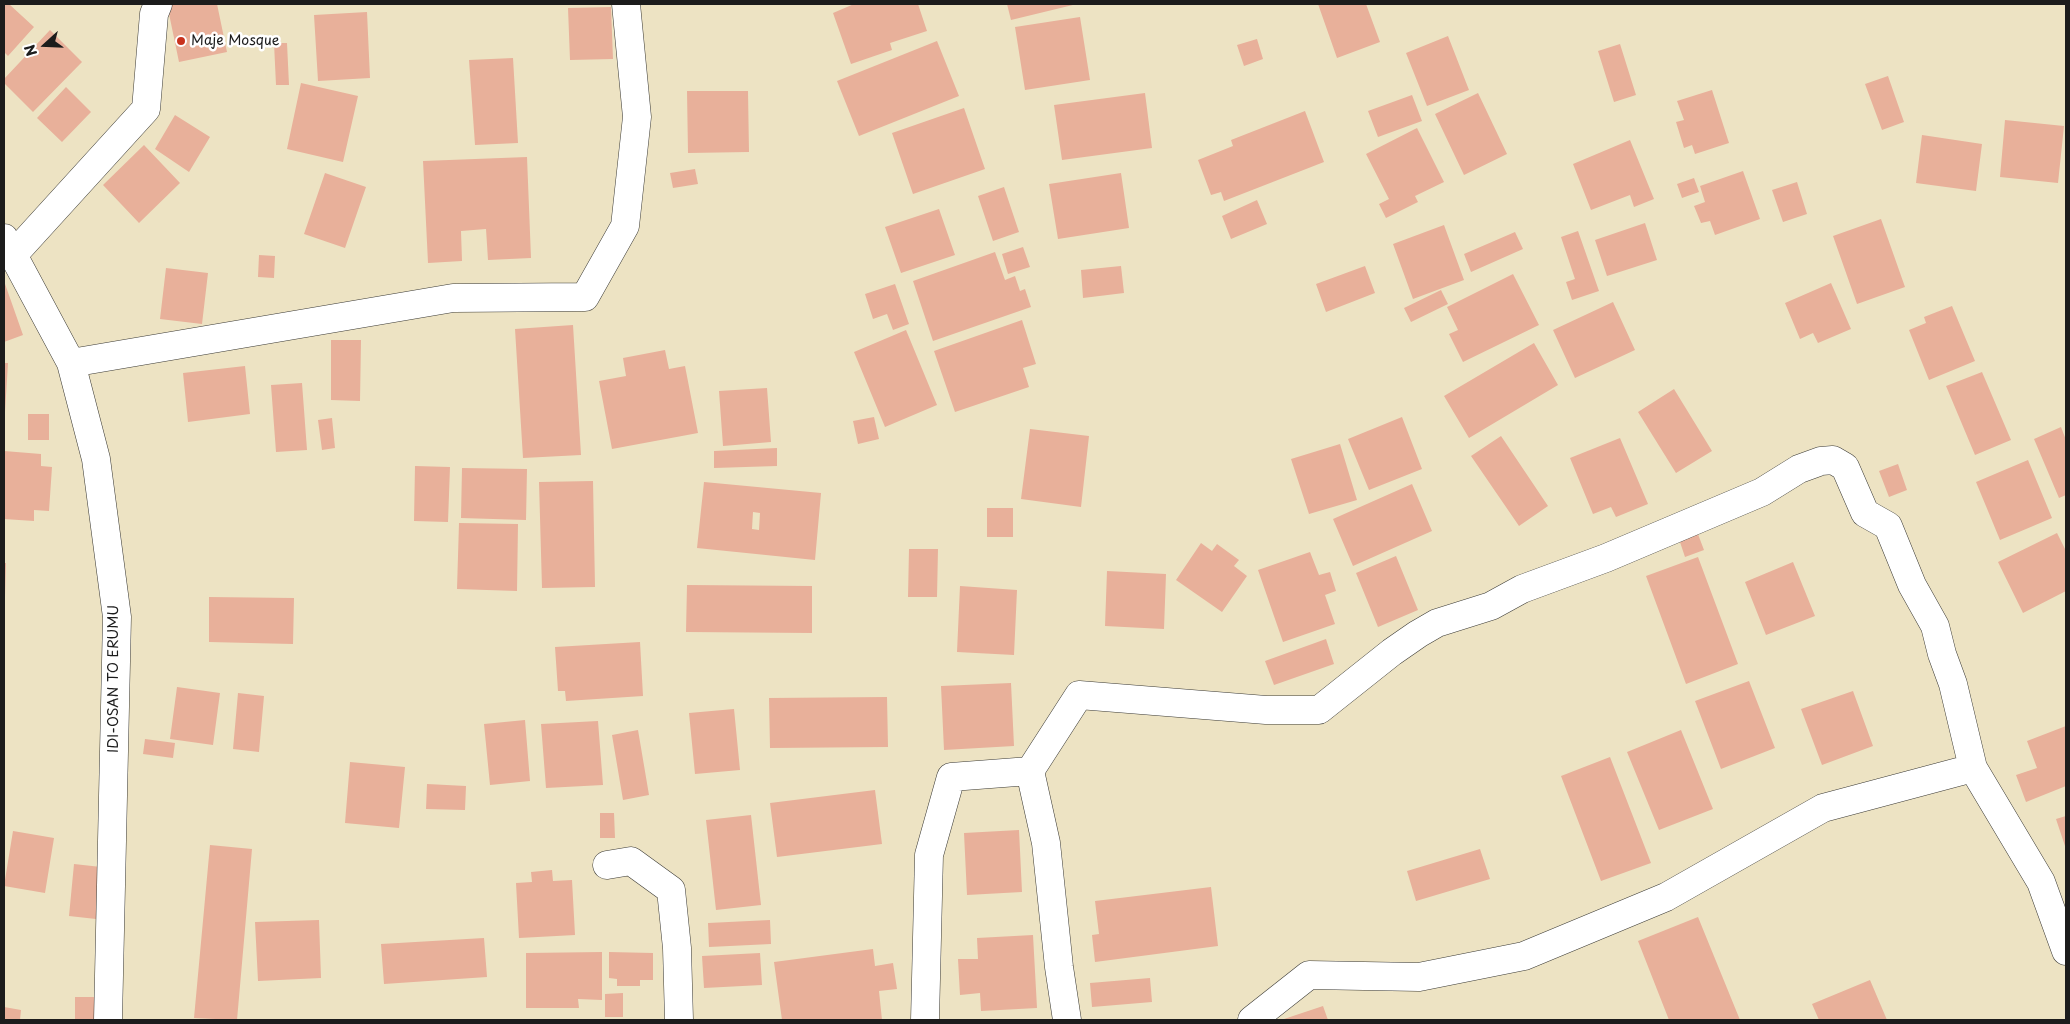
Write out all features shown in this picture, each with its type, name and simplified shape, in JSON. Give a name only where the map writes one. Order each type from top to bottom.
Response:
[{"type":"street","points":[[9,246],[146,109],[154,14],[158,4]]},
{"type":"street","points":[[70,363],[453,298],[585,297],[625,226],[637,117],[626,4]]},
{"type":"street","name":"IDI-OSAN TO ERUMU","points":[[9,246],[70,363],[96,459],[117,617],[108,1020]]},
{"type":"street","points":[[1067,1020],[1058,967],[1046,842],[1030,771],[1080,695],[1266,710],[1319,710],[1398,648],[1437,623],[1491,606],[1522,589],[1606,558],[1762,492],[1799,469],[1821,461],[1834,460],[1845,467],[1865,513],[1888,526],[1912,585],[1934,626],[1953,684],[1973,768],[2041,882],[2066,951]]},
{"type":"street","points":[[1252,1020],[1310,975],[1419,977],[1524,956],[1666,897],[1823,808],[1973,768]]},
{"type":"street","points":[[926,1020],[929,855],[951,777],[1030,771]]},
{"type":"street","points":[[607,866],[631,861],[670,890],[677,948],[679,1020]]},
{"type":"building","points":[[4,4],[9,4],[34,27],[8,56],[4,52]]},
{"type":"building","points":[[167,4],[217,4],[227,52],[179,62]]},
{"type":"building","points":[[854,4],[918,4],[927,31],[890,43],[892,50],[851,64],[833,13]]},
{"type":"building","points":[[1007,4],[1077,4],[1011,20]]},
{"type":"building","points":[[1318,4],[1366,4],[1380,42],[1337,58]]},
{"type":"building","points":[[611,7],[613,59],[570,60],[568,8]]},
{"type":"building","points":[[367,12],[370,78],[318,81],[314,15]]},
{"type":"building","points":[[1080,17],[1090,80],[1025,90],[1015,27]]},
{"type":"building","points":[[50,30],[82,62],[33,112],[4,83],[4,79]]},
{"type":"building","points":[[1448,36],[1469,90],[1427,106],[1406,53]]},
{"type":"building","points":[[1257,39],[1263,59],[1244,66],[1237,45]]},
{"type":"building","points":[[937,41],[959,96],[859,136],[837,81]]},
{"type":"building","points":[[274,43],[287,43],[289,85],[276,85]]},
{"type":"building","points":[[1620,44],[1636,95],[1614,102],[1598,51]]},
{"type":"building","points":[[513,58],[518,143],[475,145],[469,60]]},
{"type":"building","points":[[1888,76],[1904,122],[1882,130],[1865,84]]},
{"type":"building","points":[[301,83],[358,96],[343,162],[287,149]]},
{"type":"building","points":[[66,87],[91,112],[62,142],[37,118]]},
{"type":"building","points":[[1712,90],[1729,143],[1695,154],[1692,145],[1684,148],[1676,122],[1684,120],[1677,101]]},
{"type":"building","points":[[687,91],[748,91],[749,152],[688,153]]},
{"type":"building","points":[[1145,93],[1152,148],[1062,160],[1054,105]]},
{"type":"building","points":[[1478,93],[1507,154],[1464,175],[1435,114]]},
{"type":"building","points":[[1412,95],[1422,121],[1378,137],[1368,111]]},
{"type":"building","points":[[964,108],[985,169],[913,194],[892,133]]},
{"type":"building","points":[[1305,111],[1324,162],[1224,201],[1221,192],[1211,195],[1198,160],[1233,146],[1231,140]]},
{"type":"building","points":[[175,115],[210,137],[189,172],[155,149]]},
{"type":"building","points":[[2005,120],[2064,126],[2058,183],[2000,177]]},
{"type":"building","points":[[1417,128],[1444,182],[1415,196],[1418,202],[1386,218],[1379,204],[1389,199],[1366,154]]},
{"type":"building","points":[[1922,135],[1982,144],[1976,191],[1916,183]]},
{"type":"building","points":[[1630,140],[1654,199],[1634,207],[1630,195],[1591,210],[1573,164]]},
{"type":"building","points":[[144,145],[180,183],[139,223],[103,185]]},
{"type":"building","points":[[527,157],[531,258],[488,260],[486,229],[461,231],[462,261],[428,263],[423,161]]},
{"type":"building","points":[[695,169],[698,184],[673,188],[670,173]]},
{"type":"building","points":[[1743,171],[1760,219],[1715,235],[1710,221],[1701,223],[1694,206],[1705,202],[1700,186]]},
{"type":"building","points":[[325,173],[366,187],[345,248],[304,234]]},
{"type":"building","points":[[1121,173],[1129,228],[1058,239],[1049,184]]},
{"type":"building","points":[[1694,178],[1699,192],[1682,198],[1677,184]]},
{"type":"building","points":[[1797,182],[1807,214],[1783,222],[1772,190]]},
{"type":"building","points":[[1004,187],[1019,232],[993,241],[978,196]]},
{"type":"building","points":[[1257,200],[1267,224],[1231,239],[1222,216]]},
{"type":"building","points":[[939,209],[955,255],[901,273],[885,227]]},
{"type":"building","points":[[1881,219],[1905,287],[1857,304],[1833,236]]},
{"type":"building","points":[[1645,223],[1657,260],[1607,276],[1595,240]]},
{"type":"building","points":[[1444,225],[1464,280],[1413,299],[1393,244]]},
{"type":"building","points":[[1578,231],[1599,291],[1572,300],[1566,282],[1575,279],[1561,237]]},
{"type":"building","points":[[1515,232],[1523,249],[1471,272],[1464,254]]},
{"type":"building","points":[[1023,247],[1030,267],[1008,274],[1002,254]]},
{"type":"building","points":[[995,252],[1005,280],[1015,276],[1020,291],[1025,289],[1031,307],[933,341],[913,281]]},
{"type":"building","points":[[259,255],[275,256],[274,278],[258,277]]},
{"type":"building","points":[[1121,266],[1124,293],[1083,298],[1081,270]]},
{"type":"building","points":[[1365,266],[1375,293],[1326,312],[1316,284]]},
{"type":"building","points":[[166,268],[208,273],[202,324],[160,319]]},
{"type":"building","points":[[1513,274],[1539,325],[1463,362],[1449,334],[1458,330],[1447,307]]},
{"type":"building","points":[[4,281],[23,335],[4,342]]},
{"type":"building","points":[[1831,283],[1851,329],[1818,343],[1813,333],[1800,339],[1785,303]]},
{"type":"building","points":[[895,284],[909,324],[893,330],[887,314],[873,319],[865,294]]},
{"type":"building","points":[[1441,290],[1448,304],[1411,322],[1404,308]]},
{"type":"building","points":[[1613,302],[1635,350],[1575,378],[1553,330]]},
{"type":"building","points":[[1952,306],[1975,361],[1929,380],[1909,330],[1926,323],[1924,317]]},
{"type":"building","points":[[1022,320],[1036,364],[1023,368],[1029,387],[955,412],[934,351]]},
{"type":"building","points":[[573,325],[581,455],[523,458],[515,329]]},
{"type":"building","points":[[906,330],[937,405],[885,427],[854,352]]},
{"type":"building","points":[[331,340],[361,340],[360,401],[331,400]]},
{"type":"building","points":[[1534,343],[1558,385],[1469,438],[1444,396]]},
{"type":"building","points":[[665,350],[669,369],[685,366],[698,433],[612,449],[599,381],[626,376],[623,358]]},
{"type":"building","points":[[4,363],[8,363],[5,412],[4,412]]},
{"type":"building","points":[[245,366],[250,414],[188,422],[183,373]]},
{"type":"building","points":[[1982,372],[2011,440],[1975,455],[1946,386]]},
{"type":"building","points":[[302,383],[307,450],[276,452],[271,385]]},
{"type":"building","points":[[767,388],[771,442],[723,446],[719,391]]},
{"type":"building","points":[[1674,389],[1712,451],[1676,473],[1638,412]]},
{"type":"building","points":[[28,414],[49,414],[49,440],[28,440]]},
{"type":"building","points":[[874,417],[879,439],[858,444],[853,421]]},
{"type":"building","points":[[1402,417],[1422,469],[1369,490],[1348,439]]},
{"type":"building","points":[[332,418],[335,448],[322,450],[318,420]]},
{"type":"building","points":[[2061,427],[2066,440],[2066,495],[2059,498],[2034,439]]},
{"type":"building","points":[[1030,429],[1089,436],[1081,507],[1021,499]]},
{"type":"building","points":[[1501,436],[1548,506],[1519,526],[1471,456]]},
{"type":"building","points":[[1620,438],[1648,504],[1616,517],[1611,507],[1593,514],[1570,458]]},
{"type":"building","points":[[1340,444],[1357,500],[1309,514],[1291,459]]},
{"type":"building","points":[[777,448],[777,466],[714,468],[714,451]]},
{"type":"building","points":[[4,451],[41,454],[41,466],[52,467],[49,511],[34,510],[34,521],[4,519]]},
{"type":"building","points":[[2028,460],[2052,518],[2000,540],[1976,482]]},
{"type":"building","points":[[1898,464],[1907,490],[1889,497],[1879,471]]},
{"type":"building","points":[[415,466],[450,467],[448,522],[414,521]]},
{"type":"building","points":[[462,468],[527,469],[526,520],[461,518]]},
{"type":"building","points":[[593,481],[595,587],[542,588],[539,482]]},
{"type":"building","points":[[704,482],[821,493],[815,560],[697,548]],"holes":[[[753,512],[760,513],[759,530],[752,529]]]},
{"type":"building","points":[[1412,484],[1432,531],[1353,566],[1333,519]]},
{"type":"building","points":[[987,508],[1013,508],[1013,537],[987,537]]},
{"type":"building","points":[[459,523],[518,524],[517,591],[457,589]]},
{"type":"building","points":[[1696,529],[1704,550],[1685,557],[1678,536]]},
{"type":"building","points":[[2057,533],[2066,551],[2066,591],[2023,613],[1998,562]]},
{"type":"building","points":[[1201,543],[1212,551],[1217,544],[1239,560],[1234,566],[1247,576],[1222,612],[1176,580]]},
{"type":"building","points":[[909,549],[938,549],[937,597],[908,597]]},
{"type":"building","points":[[1310,552],[1319,575],[1330,572],[1336,591],[1325,595],[1335,624],[1283,642],[1258,570]]},
{"type":"building","points":[[1396,556],[1418,610],[1378,627],[1356,573]]},
{"type":"building","points":[[1698,557],[1738,664],[1686,684],[1646,576]]},
{"type":"building","points":[[1793,562],[1815,616],[1766,635],[1745,582]]},
{"type":"building","points":[[4,563],[6,563],[5,597],[4,597]]},
{"type":"building","points":[[1107,571],[1166,574],[1164,629],[1105,626]]},
{"type":"building","points":[[687,585],[812,586],[812,633],[686,632]]},
{"type":"building","points":[[960,586],[1017,590],[1014,655],[957,652]]},
{"type":"building","points":[[209,597],[294,598],[293,644],[209,642]]},
{"type":"building","points":[[1326,639],[1334,664],[1274,685],[1265,661]]},
{"type":"building","points":[[640,642],[643,696],[566,701],[565,691],[558,691],[555,647]]},
{"type":"building","points":[[1749,681],[1775,748],[1721,769],[1695,701]]},
{"type":"building","points":[[1011,683],[1014,746],[944,750],[941,686]]},
{"type":"building","points":[[177,687],[220,693],[213,745],[170,739]]},
{"type":"building","points":[[1853,691],[1873,746],[1822,765],[1801,709]]},
{"type":"building","points":[[238,693],[264,696],[259,752],[233,749]]},
{"type":"building","points":[[887,697],[888,747],[770,748],[769,698]]},
{"type":"building","points":[[734,709],[740,770],[695,774],[689,713]]},
{"type":"building","points":[[525,720],[530,781],[490,785],[484,724]]},
{"type":"building","points":[[598,721],[603,785],[546,788],[541,724]]},
{"type":"building","points":[[2066,726],[2066,786],[2026,802],[2016,775],[2037,768],[2027,741]]},
{"type":"building","points":[[638,730],[649,795],[623,800],[612,735]]},
{"type":"building","points":[[1681,730],[1713,809],[1659,830],[1627,752]]},
{"type":"building","points":[[145,739],[175,743],[173,758],[143,754]]},
{"type":"building","points":[[1610,757],[1651,863],[1601,881],[1561,776]]},
{"type":"building","points":[[350,762],[405,767],[399,828],[345,823]]},
{"type":"building","points":[[427,784],[466,786],[465,810],[426,809]]},
{"type":"building","points":[[875,790],[882,844],[777,857],[770,803]]},
{"type":"building","points":[[600,813],[614,813],[615,838],[600,838]]},
{"type":"building","points":[[751,815],[761,905],[716,910],[706,820]]},
{"type":"building","points":[[2066,816],[2066,849],[2056,819]]},
{"type":"building","points":[[1019,830],[1022,892],[967,895],[964,833]]},
{"type":"building","points":[[13,831],[54,838],[45,893],[4,886]]},
{"type":"building","points":[[210,845],[252,849],[237,1020],[194,1018]]},
{"type":"building","points":[[1480,849],[1490,879],[1416,901],[1407,871]]},
{"type":"building","points":[[74,864],[101,867],[96,919],[69,916]]},
{"type":"building","points":[[552,870],[553,881],[572,880],[575,935],[519,938],[516,883],[532,882],[531,872]]},
{"type":"building","points":[[1211,887],[1218,946],[1095,962],[1092,935],[1099,934],[1095,901]]},
{"type":"building","points":[[1698,917],[1740,1020],[1669,1020],[1638,941]]},
{"type":"building","points":[[319,920],[321,978],[258,981],[255,922]]},
{"type":"building","points":[[770,920],[771,944],[709,947],[708,923]]},
{"type":"building","points":[[1033,935],[1037,1008],[981,1011],[980,993],[960,995],[958,959],[978,959],[977,938]]},
{"type":"building","points":[[484,938],[487,977],[384,984],[381,944]]},
{"type":"building","points":[[873,949],[875,966],[893,963],[897,989],[879,991],[882,1020],[782,1020],[774,962]]},
{"type":"building","points":[[602,952],[602,1000],[578,999],[579,1008],[526,1008],[526,953]]},
{"type":"building","points":[[609,952],[653,953],[653,980],[640,980],[640,986],[617,986],[617,979],[609,978]]},
{"type":"building","points":[[760,953],[762,985],[704,988],[702,956]]},
{"type":"building","points":[[1150,978],[1152,1002],[1092,1007],[1090,983]]},
{"type":"building","points":[[1870,980],[1887,1020],[1819,1020],[1812,1004]]},
{"type":"building","points":[[623,993],[623,1017],[605,1017],[605,994]]},
{"type":"building","points":[[75,997],[100,997],[101,1020],[75,1020]]},
{"type":"building","points":[[1323,1006],[1328,1020],[1281,1020]]},
{"type":"building","points":[[4,1007],[21,1010],[20,1020],[4,1020]]},
{"type":"place","name":"Maje Mosque","points":[[181,41]]}]
